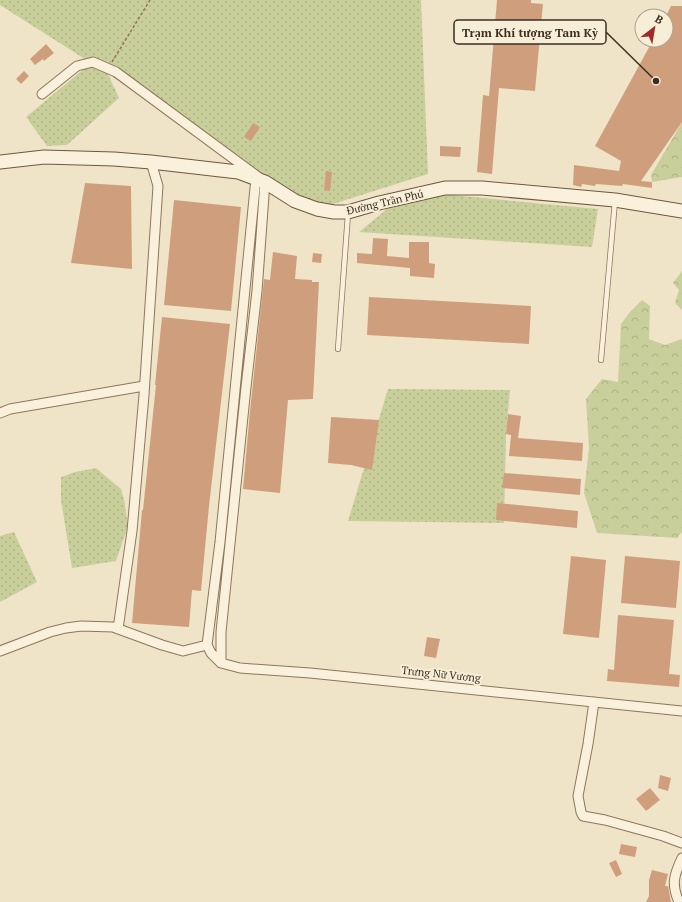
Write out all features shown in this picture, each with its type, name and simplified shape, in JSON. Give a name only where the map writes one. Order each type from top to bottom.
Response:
[{"type":"main road","name":"Đường Trần Phú","points":[[0,162],[44,157],[114,159],[238,172],[260,180],[295,201],[317,209],[334,212],[348,212],[379,203],[445,188],[482,188],[615,200],[682,211]]},
{"type":"street","points":[[42,94],[77,66],[93,62],[116,72],[260,180]]},
{"type":"street","points":[[118,629],[132,531],[144,386],[158,186],[151,162]]},
{"type":"street","points":[[221,663],[211,653],[207,645],[220,542],[260,180]]},
{"type":"street","points":[[221,663],[221,632],[257,291],[260,180]]},
{"type":"street","points":[[0,412],[10,408],[144,386]]},
{"type":"street","points":[[0,651],[38,636],[66,628],[81,626],[105,626],[118,629],[162,645],[183,650],[207,645]]},
{"type":"street","name":"Trưng Nữ Vương","points":[[221,663],[240,668],[310,673],[537,695],[682,711]]},
{"type":"street","points":[[594,702],[578,796],[583,816],[605,820],[663,836],[682,843]]},
{"type":"street","points":[[679,902],[674,889],[674,880],[677,868],[682,858]]},
{"type":"lane","points":[[601,360],[615,200]]},
{"type":"lane","points":[[338,349],[348,212]]},
{"type":"path","points":[[108,68],[150,0]]},
{"type":"green space","points":[[0,0],[421,0],[428,174],[317,209],[108,74],[119,98],[67,145],[47,146],[26,117],[91,63],[0,5]]},
{"type":"green space","points":[[682,122],[682,177],[652,182],[651,175]]},
{"type":"green space","points":[[409,191],[598,209],[592,247],[359,232]]},
{"type":"green space","points":[[682,271],[682,310],[675,303],[679,290],[673,283]]},
{"type":"green space","points":[[642,300],[650,306],[649,339],[665,345],[682,339],[682,532],[677,538],[597,533],[584,493],[589,448],[586,399],[602,379],[618,382],[621,324]]},
{"type":"green space","points":[[388,389],[510,390],[506,434],[504,523],[348,521]]},
{"type":"green space","points":[[96,468],[121,489],[128,526],[116,561],[72,568],[61,500],[61,477],[75,472]]},
{"type":"green space","points":[[14,532],[37,582],[0,602],[0,536]]},
{"type":"building","points":[[497,0],[531,0],[531,3],[543,4],[535,91],[499,88],[492,174],[477,172],[483,95],[489,96]]},
{"type":"building","points":[[671,6],[682,6],[682,122],[641,181],[652,182],[652,188],[623,184],[622,186],[596,184],[595,186],[582,184],[581,187],[573,185],[574,165],[619,171],[621,161],[595,146],[649,48],[674,48],[674,8],[670,8]]},
{"type":"building","points":[[46,44],[54,53],[44,61],[43,59],[35,65],[30,59]]},
{"type":"building","points":[[24,71],[29,76],[21,84],[16,79]]},
{"type":"building","points":[[253,123],[260,127],[251,141],[244,137]]},
{"type":"building","points":[[440,146],[461,147],[460,157],[440,156]]},
{"type":"building","points":[[326,171],[332,172],[330,191],[324,190]]},
{"type":"building","points":[[85,183],[131,186],[132,269],[71,263]]},
{"type":"building","points":[[174,200],[241,207],[231,311],[164,305]]},
{"type":"building","points":[[373,238],[388,239],[387,256],[409,258],[409,242],[429,242],[429,263],[435,264],[434,278],[410,276],[410,268],[357,263],[357,253],[372,254]]},
{"type":"building","points":[[273,252],[297,256],[295,279],[319,282],[313,399],[288,400],[280,493],[243,489],[264,279],[270,280]]},
{"type":"building","points":[[313,253],[322,254],[321,263],[312,262]]},
{"type":"building","points":[[369,297],[531,306],[529,344],[367,335]]},
{"type":"building","points":[[162,317],[230,324],[209,506],[201,591],[192,590],[189,627],[132,623]]},
{"type":"building","points":[[508,414],[521,416],[518,438],[583,443],[582,461],[509,456],[511,435],[506,434]]},
{"type":"building","points":[[331,417],[379,420],[372,470],[351,465],[328,463]]},
{"type":"building","points":[[504,473],[581,479],[580,495],[502,488]]},
{"type":"building","points":[[497,503],[578,511],[577,528],[496,520]]},
{"type":"building","points":[[571,556],[606,560],[599,638],[563,634]]},
{"type":"building","points":[[625,556],[680,561],[676,608],[621,603]]},
{"type":"building","points":[[618,615],[674,620],[669,674],[680,675],[679,687],[607,681],[608,669],[614,670]]},
{"type":"building","points":[[427,637],[440,639],[436,658],[424,656]]},
{"type":"building","points":[[660,775],[671,778],[668,791],[658,788]]},
{"type":"building","points":[[650,788],[660,800],[646,811],[636,799]]},
{"type":"building","points":[[621,844],[637,847],[635,857],[619,854]]},
{"type":"building","points":[[616,860],[622,874],[616,877],[609,863]]},
{"type":"building","points":[[652,870],[668,874],[665,886],[668,886],[671,902],[646,902],[649,896],[649,880]]},
{"type":"place","name":"Trạm Khí tượng Tam Kỳ","points":[[656,81]]}]
